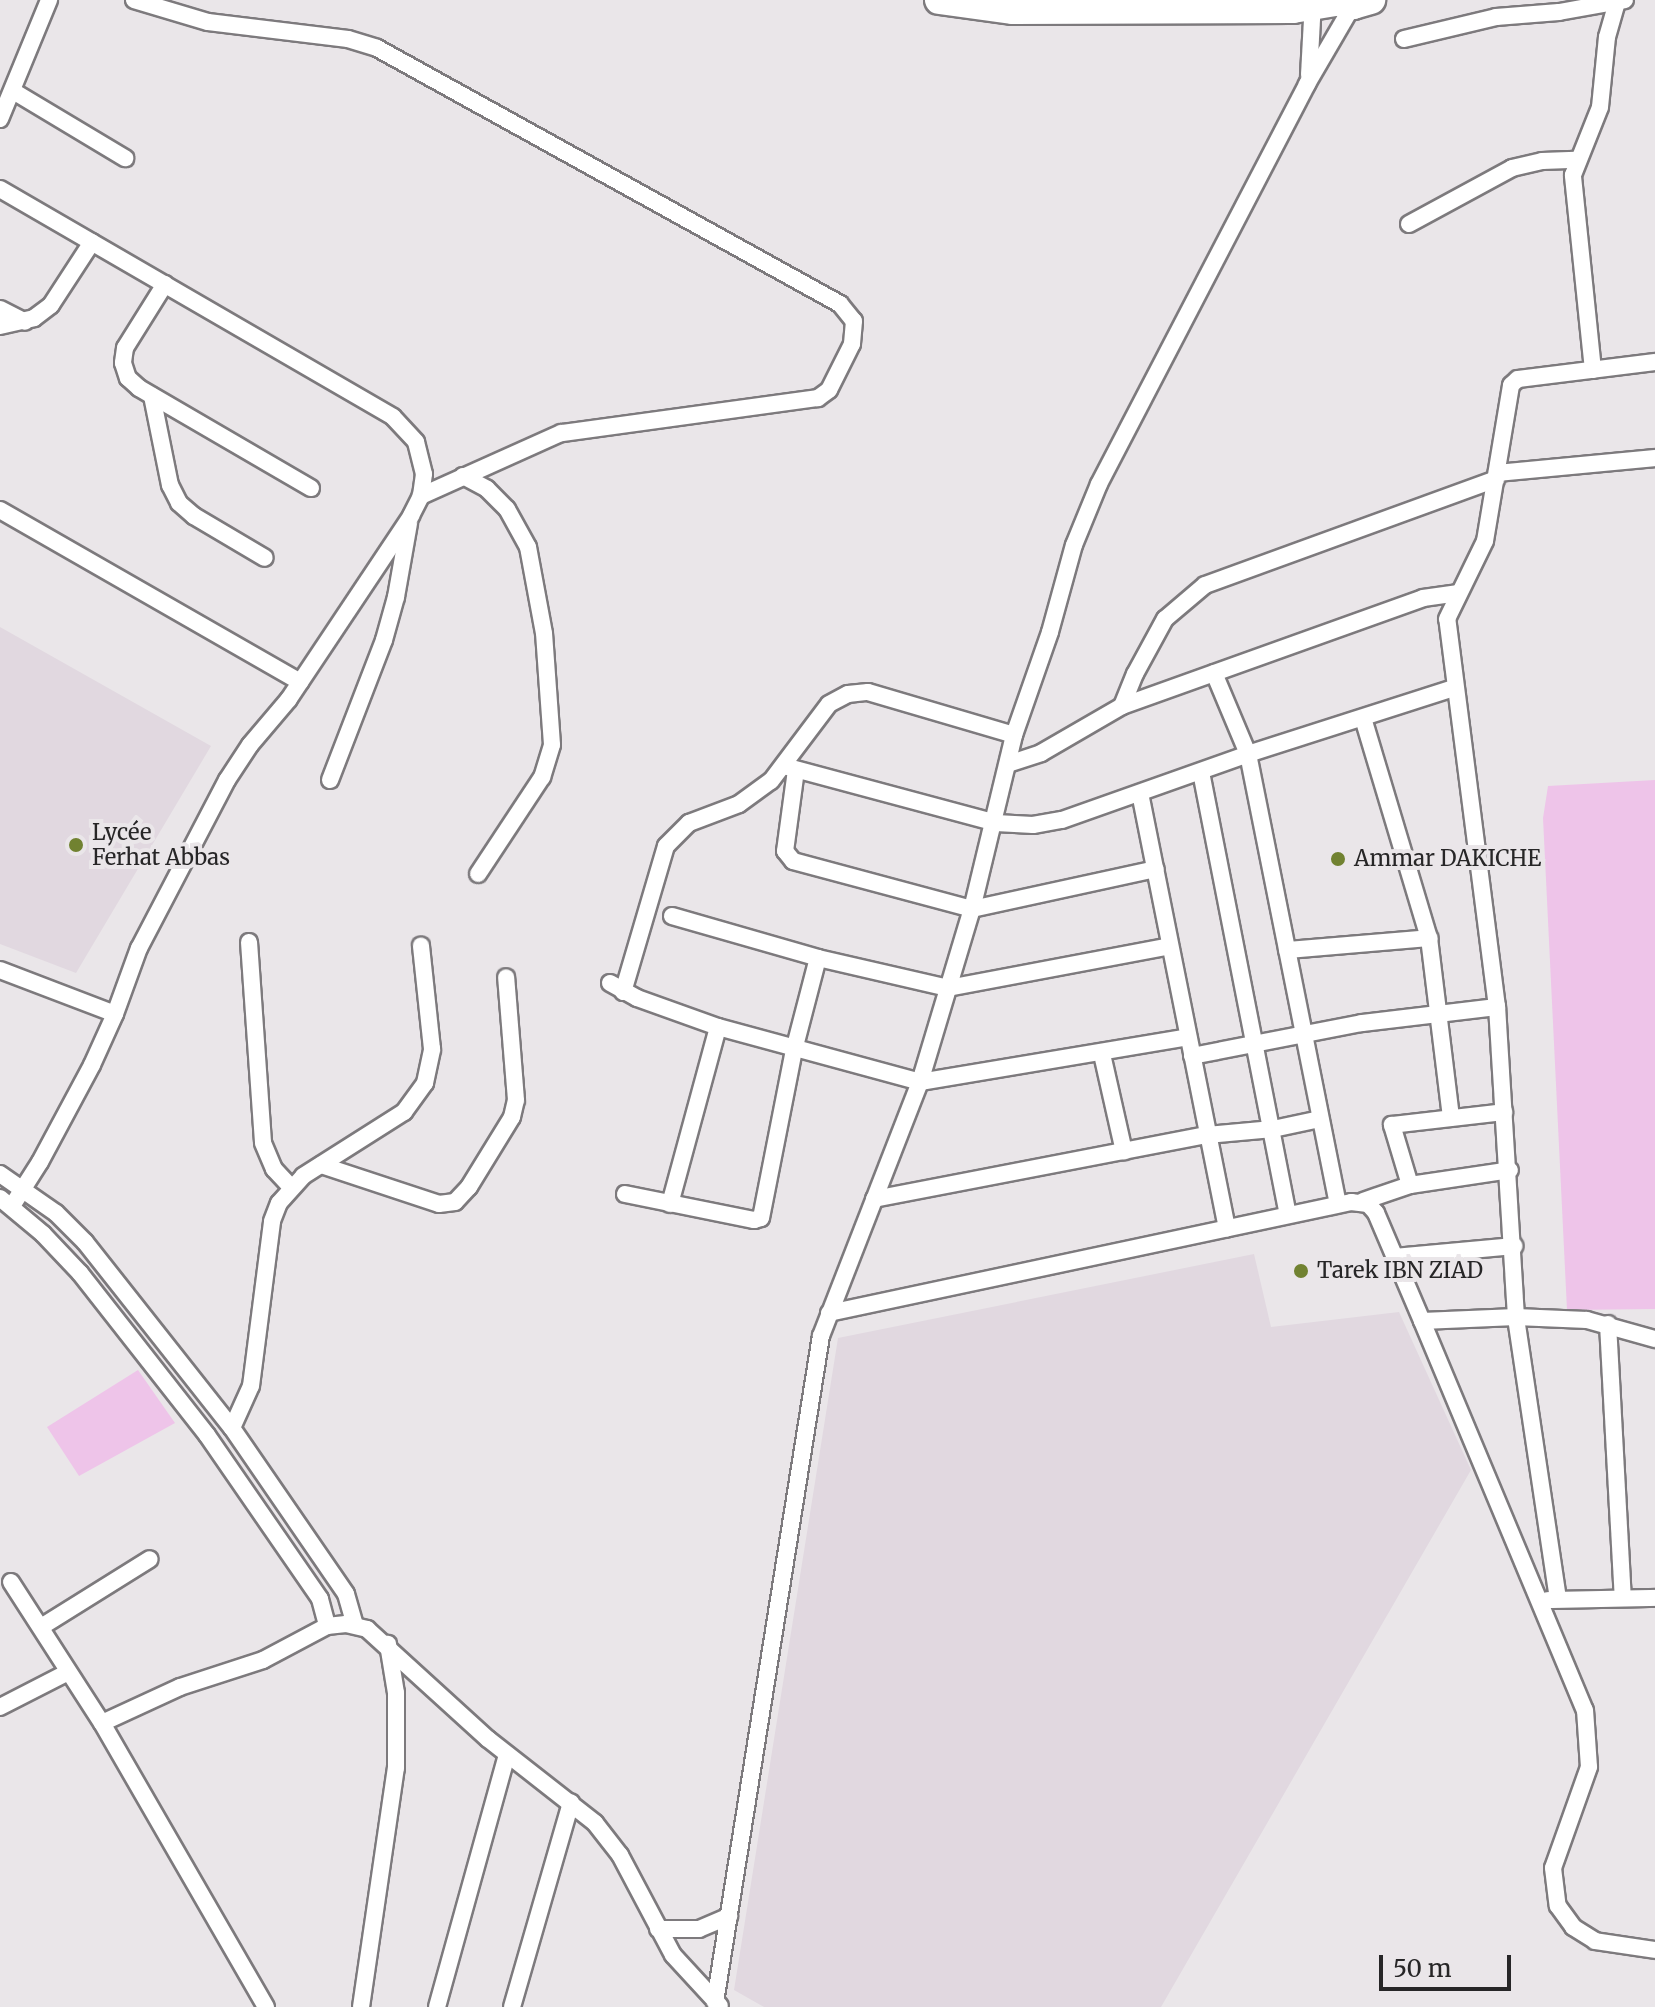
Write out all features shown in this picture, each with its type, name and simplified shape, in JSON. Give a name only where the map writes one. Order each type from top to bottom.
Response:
[{"type":"highway","points":[[939,0],[1013,10],[1345,2]]},
{"type":"street","points":[[0,119],[49,0]]},
{"type":"street","points":[[134,0],[196,19],[348,39],[377,48],[840,304],[854,321],[852,344],[829,390],[818,398],[561,433],[421,496]]},
{"type":"street","points":[[1404,39],[1496,17],[1621,1],[1607,37],[1600,107],[1576,160],[1573,182],[1593,370]]},
{"type":"street","points":[[710,2002],[729,1916],[791,1541],[816,1360],[829,1313],[920,1082],[996,823],[1014,735],[1050,632],[1074,545],[1099,484],[1307,84],[1345,2]]},
{"type":"street","points":[[1307,84],[1345,2]]},
{"type":"street","points":[[13,91],[125,158]]},
{"type":"street","points":[[1409,224],[1512,168],[1542,161],[1576,160]]},
{"type":"street","points":[[0,189],[402,424],[420,452],[424,474],[421,496],[411,516],[300,682],[227,780],[139,948],[115,1014],[24,1189],[6,1202],[80,1273],[207,1435],[320,1599],[327,1626]]},
{"type":"street","points":[[0,326],[25,322],[51,305],[92,242]]},
{"type":"street","points":[[165,284],[123,356],[128,378],[152,396],[311,488]]},
{"type":"street","points":[[0,309],[25,322]]},
{"type":"street","points":[[1558,1599],[1516,1317],[1510,1170],[1497,1007],[1453,688],[1447,619],[1485,541],[1511,385],[1518,379],[1655,362]]},
{"type":"street","points":[[152,396],[170,485],[179,503],[194,516],[265,558]]},
{"type":"street","points":[[1122,706],[1139,664],[1165,619],[1205,585],[1496,476],[1655,458]]},
{"type":"street","points":[[463,476],[487,489],[507,509],[528,547],[544,633],[552,745],[542,777],[478,874]]},
{"type":"street","points":[[0,510],[300,682]]},
{"type":"street","points":[[330,780],[384,640],[396,597],[411,516]]},
{"type":"street","points":[[1008,764],[1041,753],[1122,706],[1423,598],[1459,593]]},
{"type":"street","points":[[1214,673],[1248,754],[1338,1204]]},
{"type":"street","points":[[790,768],[996,823],[1048,823],[1453,688]]},
{"type":"street","points":[[1014,735],[858,692],[829,704],[790,768],[722,813],[689,823],[666,846],[616,987],[718,1027],[920,1082],[1102,1054],[1188,1037]]},
{"type":"street","points":[[1363,718],[1429,938],[1451,1118]]},
{"type":"street","points":[[790,768],[785,851],[790,860],[972,909],[1156,869]]},
{"type":"street","points":[[1201,772],[1288,1215]]},
{"type":"street","points":[[1140,793],[1227,1228]]},
{"type":"street","points":[[672,916],[818,958],[948,988],[1170,946]]},
{"type":"street","points":[[1287,950],[1429,938]]},
{"type":"street","points":[[249,942],[263,1143],[274,1169],[290,1186]]},
{"type":"street","points":[[232,1428],[252,1378],[272,1221],[290,1186],[404,1112],[425,1083],[432,1049],[421,946]]},
{"type":"street","points":[[625,1194],[754,1220],[761,1218],[794,1050],[818,958]]},
{"type":"street","points":[[0,970],[115,1014]]},
{"type":"street","points":[[321,1165],[439,1204],[455,1202],[469,1187],[512,1117],[516,1100],[506,977]]},
{"type":"street","points":[[1192,1056],[1302,1033],[1497,1007]]},
{"type":"street","points":[[670,1204],[718,1027]]},
{"type":"street","points":[[1102,1054],[1124,1152]]},
{"type":"street","points":[[1410,1185],[1392,1125],[1504,1112]]},
{"type":"street","points":[[874,1199],[1207,1135],[1273,1129],[1320,1119]]},
{"type":"street","points":[[829,1313],[1363,1201],[1410,1185],[1510,1170]]},
{"type":"street","points":[[0,1174],[56,1213],[85,1242],[232,1428],[346,1594],[355,1625]]},
{"type":"street","points":[[1363,1201],[1376,1213],[1585,1710],[1590,1748],[1585,1786],[1553,1868],[1558,1906],[1573,1927],[1595,1941],[1655,1950]]},
{"type":"street","points":[[1394,1257],[1514,1246]]},
{"type":"street","points":[[1422,1321],[1516,1317],[1608,1324],[1655,1339]]},
{"type":"street","points":[[1608,1324],[1623,1598]]},
{"type":"street","points":[[41,1627],[150,1559]]},
{"type":"street","points":[[11,1582],[102,1723],[266,2007]]},
{"type":"street","points":[[1539,1600],[1655,1598]]},
{"type":"street","points":[[102,1723],[180,1687],[263,1660],[327,1626],[355,1625],[378,1635],[507,1755],[595,1823],[620,1855],[673,1955],[710,2002]]},
{"type":"street","points":[[361,2007],[396,1768],[396,1693],[388,1644]]},
{"type":"street","points":[[0,1707],[68,1672]]},
{"type":"street","points":[[437,2007],[507,1755]]},
{"type":"street","points":[[512,2007],[571,1802]]},
{"type":"street","points":[[658,1929],[699,1929],[729,1916]]},
{"type":"shaded area","name":"Lycée Ferhat Abbas","points":[[0,627],[211,746],[76,973],[0,944]]},
{"type":"shaded area","points":[[1655,780],[1655,1309],[1567,1310],[1543,818],[1548,786]]},
{"type":"shaded area","points":[[1254,1254],[1271,1327],[1399,1312],[1471,1470],[1161,2007],[764,2007],[734,1990],[838,1338]]},
{"type":"shaded area","points":[[138,1370],[175,1423],[79,1476],[47,1427]]},
{"type":"place","name":"Lycée Ferhat Abbas","points":[[76,845]]},
{"type":"place","name":"Ammar DAKICHE","points":[[1338,859]]},
{"type":"place","name":"Tarek IBN ZIAD","points":[[1301,1271]]}]
